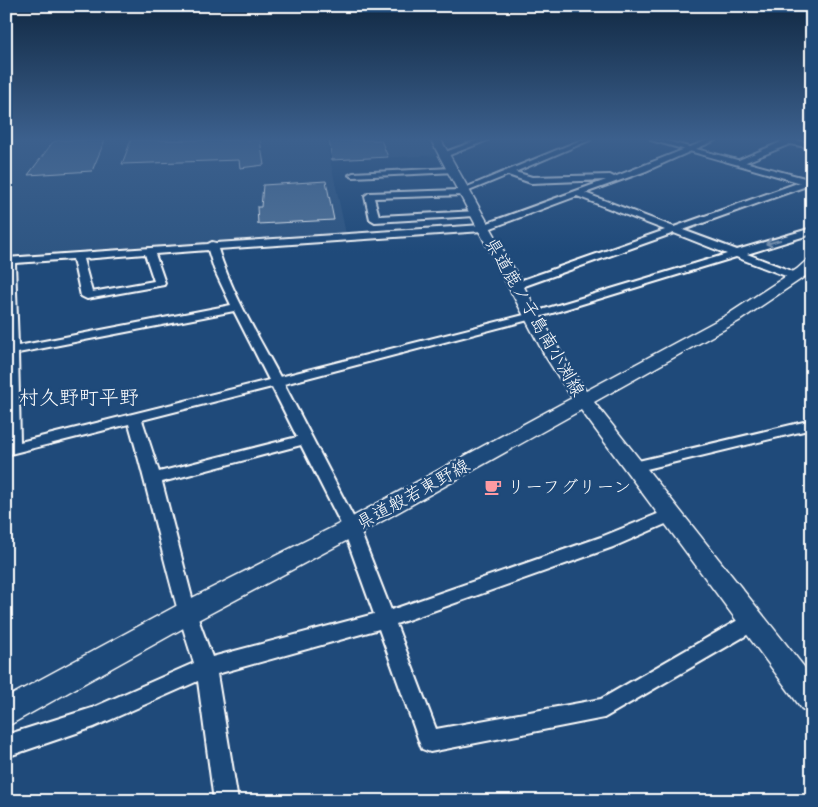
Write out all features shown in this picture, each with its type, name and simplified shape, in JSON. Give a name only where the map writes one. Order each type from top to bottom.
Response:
[{"type":"main road","name":"県道鹿ノ子島南小渕線","points":[[457,178],[554,356],[583,400],[810,695]]},
{"type":"main road","name":"県道般若東野線","points":[[6,713],[188,613],[351,528],[733,318],[812,263]]},
{"type":"street","points":[[479,220],[375,219],[368,196],[464,191],[494,178]]},
{"type":"street","points":[[524,178],[531,180],[600,178]]},
{"type":"street","points":[[618,178],[577,193],[479,220],[344,238],[212,245],[8,260],[11,351],[10,449],[532,316],[812,231]]},
{"type":"street","points":[[794,178],[810,182]]},
{"type":"street","points":[[515,286],[810,182]]},
{"type":"street","points":[[577,193],[795,276]]},
{"type":"street","points":[[212,245],[219,269],[238,308],[278,382],[351,528],[430,741],[604,708],[752,622]]},
{"type":"street","points":[[77,255],[87,296],[160,283],[149,250]]},
{"type":"street","points":[[11,351],[238,308]]},
{"type":"street","points":[[134,418],[153,479],[188,613],[206,668],[226,801]]},
{"type":"street","points":[[634,466],[812,424]]},
{"type":"street","points":[[153,479],[306,439]]},
{"type":"street","points":[[6,746],[94,717],[206,668],[384,620],[607,542],[672,515]]},
{"type":"shaded area","points":[[6,178],[334,178],[346,234],[6,256]]},
{"type":"building","points":[[326,181],[334,220],[258,224],[257,207],[261,207],[263,185]]},
{"type":"place","name":"リーフグリーン","points":[[493,487]]},
{"type":"district","name":"村久野町平野","points":[[79,397]]}]
